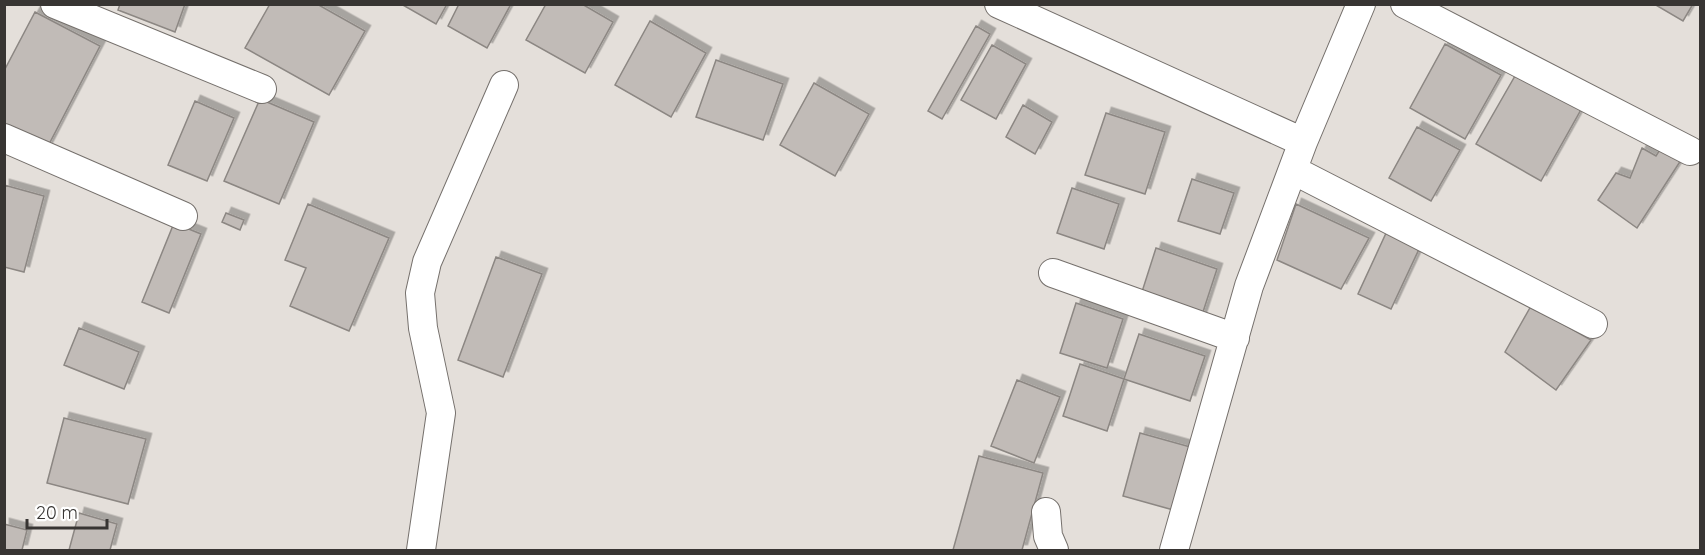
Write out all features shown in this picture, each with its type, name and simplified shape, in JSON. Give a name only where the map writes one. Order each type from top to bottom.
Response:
[{"type":"street","points":[[55,4],[262,89]]},
{"type":"street","points":[[999,4],[1303,141]]},
{"type":"street","points":[[1174,550],[1249,286],[1303,141],[1361,4]]},
{"type":"street","points":[[1406,4],[1690,151]]},
{"type":"street","points":[[421,550],[441,413],[423,328],[420,293],[427,262],[504,85]]},
{"type":"street","points":[[4,138],[183,216]]},
{"type":"street","points":[[1293,170],[1593,324]]},
{"type":"street","points":[[1053,273],[1234,338]]},
{"type":"street","points":[[1046,512],[1048,536],[1054,550]]},
{"type":"building","points":[[120,4],[185,4],[175,32],[118,10]]},
{"type":"building","points":[[270,4],[317,4],[365,31],[329,95],[245,48]]},
{"type":"building","points":[[401,4],[447,4],[436,24]]},
{"type":"building","points":[[459,4],[511,4],[487,48],[448,26]]},
{"type":"building","points":[[546,4],[582,4],[613,22],[585,73],[526,40]]},
{"type":"building","points":[[1654,4],[1693,4],[1683,21]]},
{"type":"building","points":[[35,12],[100,46],[47,148],[4,127],[4,71]]},
{"type":"building","points":[[650,21],[706,53],[671,117],[615,85]]},
{"type":"building","points":[[976,26],[990,34],[942,119],[928,111]]},
{"type":"building","points":[[1445,44],[1501,75],[1465,139],[1410,108]]},
{"type":"building","points":[[992,45],[1026,64],[996,119],[961,100]]},
{"type":"building","points":[[716,60],[783,84],[763,140],[696,117]]},
{"type":"building","points":[[1519,69],[1583,106],[1541,181],[1476,144]]},
{"type":"building","points":[[814,83],[869,114],[835,176],[780,145]]},
{"type":"building","points":[[260,99],[314,122],[279,204],[224,181]]},
{"type":"building","points":[[195,101],[234,118],[207,181],[168,165]]},
{"type":"building","points":[[1023,105],[1052,122],[1035,154],[1006,137]]},
{"type":"building","points":[[1106,113],[1165,132],[1145,194],[1085,175]]},
{"type":"building","points":[[1417,127],[1460,150],[1431,201],[1389,178]]},
{"type":"building","points":[[1642,148],[1656,156],[1661,148],[1683,157],[1637,228],[1598,200],[1616,173],[1630,178]]},
{"type":"building","points":[[1192,179],[1234,193],[1220,234],[1178,221]]},
{"type":"building","points":[[4,185],[44,196],[24,272],[4,267]]},
{"type":"building","points":[[1072,188],[1119,204],[1104,249],[1057,233]]},
{"type":"building","points":[[308,204],[389,238],[349,331],[290,306],[306,268],[285,260]]},
{"type":"building","points":[[1296,204],[1369,238],[1341,289],[1277,260]]},
{"type":"building","points":[[226,213],[244,220],[240,230],[222,222]]},
{"type":"building","points":[[174,223],[201,234],[169,313],[142,302]]},
{"type":"building","points":[[1387,231],[1420,247],[1391,309],[1358,294]]},
{"type":"building","points":[[1156,248],[1217,269],[1201,318],[1140,298]]},
{"type":"building","points":[[496,257],[542,274],[503,377],[458,360]]},
{"type":"building","points":[[1076,303],[1123,319],[1107,368],[1060,353]]},
{"type":"building","points":[[1531,306],[1591,340],[1556,390],[1505,352]]},
{"type":"building","points":[[79,328],[139,352],[124,389],[64,365]]},
{"type":"building","points":[[1139,334],[1205,356],[1190,401],[1124,379]]},
{"type":"building","points":[[1080,364],[1124,379],[1107,431],[1063,416]]},
{"type":"building","points":[[1017,380],[1060,397],[1034,463],[991,446]]},
{"type":"building","points":[[64,418],[146,439],[128,504],[47,483]]},
{"type":"building","points":[[1140,433],[1194,448],[1177,511],[1123,496]]},
{"type":"building","points":[[979,456],[1043,473],[1022,550],[953,550]]},
{"type":"building","points":[[79,513],[117,524],[110,550],[69,550]]},
{"type":"building","points":[[4,524],[27,530],[22,550],[4,550]]}]
